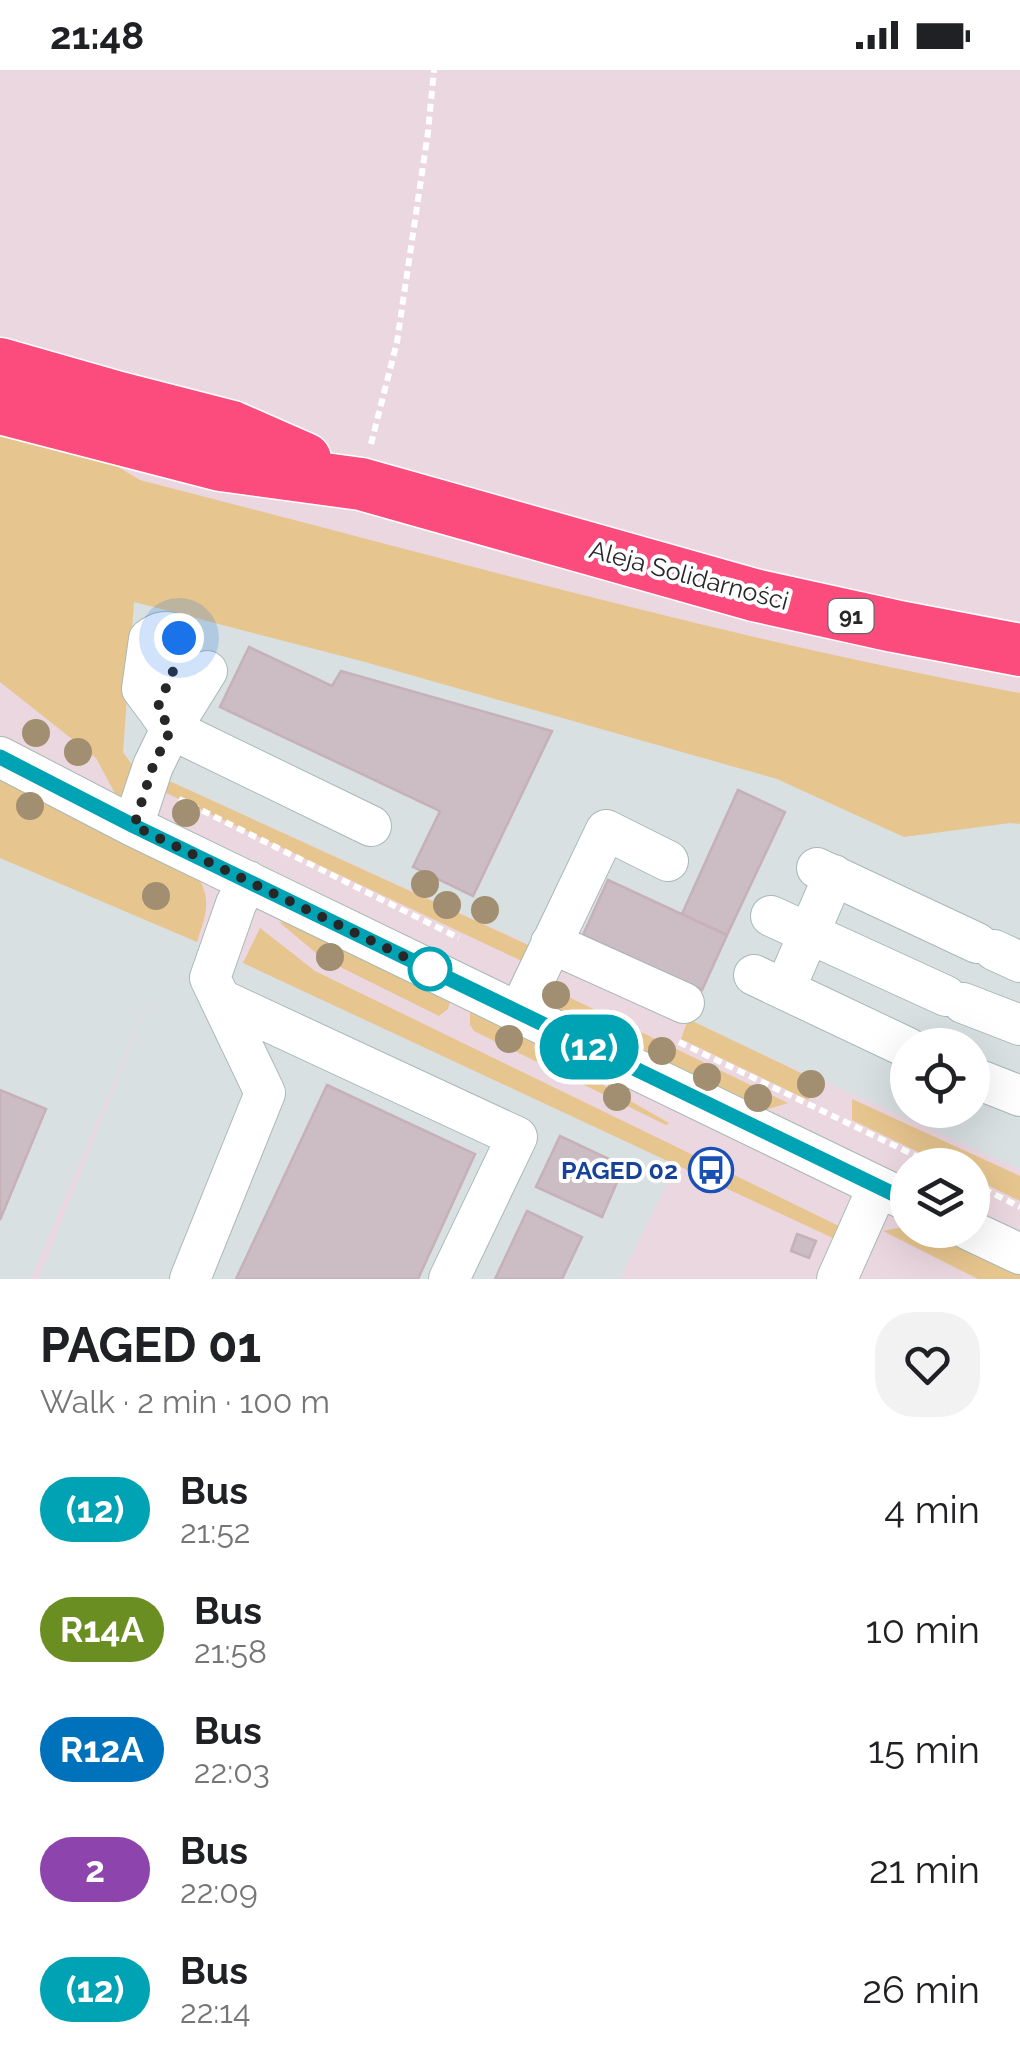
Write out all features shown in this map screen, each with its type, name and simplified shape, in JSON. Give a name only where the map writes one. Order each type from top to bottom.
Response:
[{"type":"main road","name":"91","points":[[0,364],[122,420]]},
{"type":"main road","name":"91","points":[[0,408],[122,420]]},
{"type":"main road","name":"Aleja Solidarności","points":[[122,420],[232,426],[361,484],[754,594],[1020,650]]},
{"type":"street","points":[[134,826],[164,719],[207,672]]},
{"type":"street","points":[[164,719],[371,826]]},
{"type":"street","points":[[0,757],[134,826],[890,1193]]},
{"type":"street","points":[[519,1012],[606,830],[668,861]]},
{"type":"street","points":[[890,1039],[770,982],[809,934],[826,872],[997,951]]},
{"type":"street","points":[[248,881],[210,978],[265,1093]]},
{"type":"street","points":[[771,916],[954,1000],[1020,1025]]},
{"type":"street","points":[[551,944],[678,1021]]},
{"type":"street","points":[[222,1000],[517,1138],[450,1279]]},
{"type":"street","points":[[190,1279],[265,1093],[297,1035]]},
{"type":"street","points":[[990,1081],[1018,1088]]},
{"type":"street","points":[[836,1279],[890,1198]]},
{"type":"street","points":[[990,1240],[1020,1254]]},
{"type":"path","points":[[361,484],[397,342],[434,70]]},
{"type":"path","points":[[678,1021],[905,1148]]},
{"type":"path","points":[[990,1193],[1020,1207]]},
{"type":"shaded area","points":[[0,433],[96,454],[140,480],[578,594],[798,647],[1020,693],[1020,824],[904,837],[777,779],[365,662],[134,602],[123,752],[135,769],[119,801],[96,758],[0,682]]},
{"type":"shaded area","points":[[133,597],[561,716],[1020,817],[1020,1169],[990,1156],[990,1148],[973,1148],[928,1128],[990,1128],[990,1028],[890,1028],[890,1111],[123,760]]},
{"type":"shaded area","points":[[165,779],[535,948],[526,963],[162,791]]},
{"type":"shaded area","points":[[0,780],[200,881],[206,904],[197,942],[0,858]]},
{"type":"shaded area","points":[[0,827],[176,932],[676,1165],[620,1279],[39,1279],[149,998],[31,1279],[0,1279]]},
{"type":"shaded area","points":[[279,922],[289,923],[450,1002],[448,1009],[439,1016],[322,958]]},
{"type":"shaded area","points":[[260,928],[315,971],[841,1227],[835,1239],[243,963]]},
{"type":"shaded area","points":[[552,989],[788,1103],[765,1110],[558,1010]]},
{"type":"shaded area","points":[[470,1012],[557,1053],[669,1123],[666,1125],[474,1031]]},
{"type":"shaded area","points":[[688,1019],[824,1084],[808,1100],[681,1039]]},
{"type":"shaded area","points":[[852,1099],[890,1116],[890,1128],[915,1128],[959,1148],[910,1148],[852,1120]]},
{"type":"shaded area","points":[[990,1162],[1020,1176],[1020,1201],[990,1186]]},
{"type":"shaded area","points":[[917,1248],[961,1248],[1020,1275],[1020,1279],[978,1279]]},
{"type":"building","points":[[249,647],[332,686],[341,671],[552,731],[473,896],[413,867],[440,811],[220,707]]},
{"type":"building","points":[[738,790],[785,812],[727,935],[682,914]]},
{"type":"building","points":[[608,880],[727,935],[702,990],[583,935]]},
{"type":"building","points":[[327,1085],[475,1154],[418,1279],[236,1279]]},
{"type":"building","points":[[0,1090],[46,1109],[0,1220]]},
{"type":"building","points":[[560,1136],[624,1166],[602,1217],[536,1187]]},
{"type":"building","points":[[527,1211],[582,1237],[562,1279],[495,1279]]},
{"type":"building","points":[[797,1234],[816,1241],[809,1258],[791,1251]]},
{"type":"bus line","name":"(12)","points":[[0,757],[134,826],[890,1192]]},
{"type":"place","name":"PAGED 02","points":[[711,1170]]},
{"type":"route","points":[[179,638],[182,650],[157,709],[171,729],[153,766],[134,826],[438,973],[430,969]]}]
